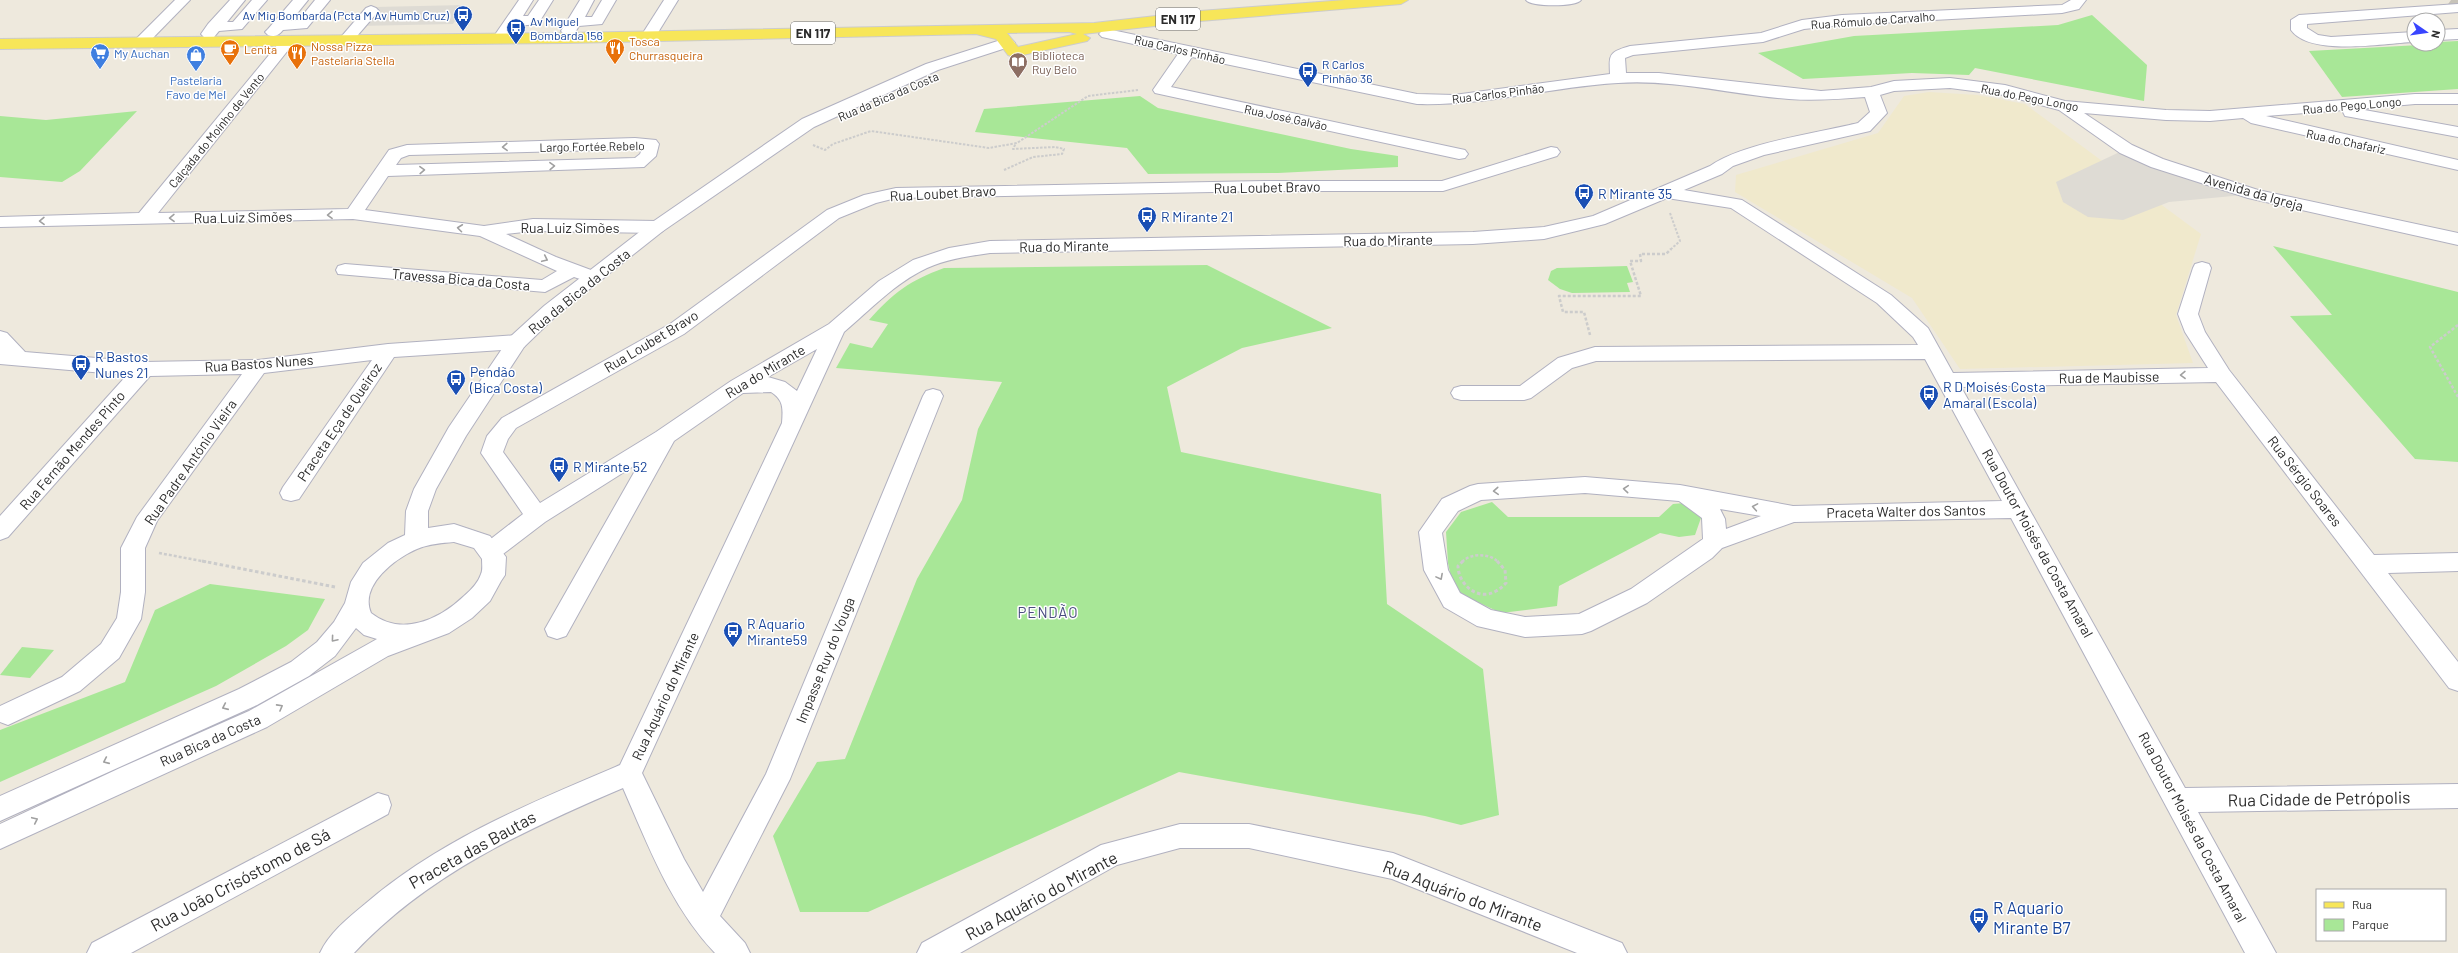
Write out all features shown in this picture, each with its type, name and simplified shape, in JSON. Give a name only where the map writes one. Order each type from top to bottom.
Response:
[{"type":"main road","name":"EN 117","points":[[0,44],[566,38],[977,30],[1019,27],[1090,27],[1401,0]]},
{"type":"main road","name":"EN 117","points":[[1010,47],[1265,12]]},
{"type":"main road","name":"EN 117","points":[[1010,47],[1090,27]]},
{"type":"main road","name":"EN 117","points":[[977,30],[997,34],[1010,47]]},
{"type":"street","points":[[140,43],[182,0]]},
{"type":"street","points":[[204,42],[213,27],[238,0]]},
{"type":"street","points":[[213,27],[237,26],[260,0]]},
{"type":"street","points":[[265,41],[301,0]]},
{"type":"street","points":[[279,26],[302,24],[323,0]]},
{"type":"street","points":[[500,38],[526,0]]},
{"type":"street","points":[[512,21],[533,21],[546,0]]},
{"type":"street","points":[[566,38],[587,0]]},
{"type":"street","points":[[575,22],[597,21],[609,0]]},
{"type":"street","points":[[649,36],[671,0]]},
{"type":"street","points":[[1533,0],[1574,0]]},
{"type":"street","name":"Rua Rómulo de Carvalho","points":[[1618,78],[1617,56],[1630,51],[1763,37],[1802,25],[1842,20],[2062,9],[2074,6],[2079,0]]},
{"type":"street","points":[[2406,37],[2331,42],[2313,39],[2299,30],[2299,20],[2458,8]]},
{"type":"street","points":[[346,40],[371,11]]},
{"type":"street","name":"Rua Carlos Pinhão","points":[[1107,34],[1417,99],[1454,100],[1618,78],[1659,78],[1788,94],[1821,96],[1871,92]]},
{"type":"street","points":[[2446,35],[2458,34]]},
{"type":"street","name":"Calçada do Moínho de Vento","points":[[144,219],[288,41]]},
{"type":"street","name":"Rua da Bica da Costa","points":[[767,153],[917,81],[1010,47]]},
{"type":"street","name":"Rua da Bica da Costa","points":[[416,540],[418,511],[426,489],[457,432],[518,342],[551,310],[657,227],[767,153],[808,123],[888,86],[946,62],[1010,47]]},
{"type":"street","points":[[1162,87],[1188,50]]},
{"type":"street","name":"Rua do Pego Longo","points":[[1871,92],[1894,86],[1950,83],[2005,90],[2064,106],[2166,115],[2235,114],[2415,99],[2458,99]]},
{"type":"street","name":"Rua José Galvão","points":[[1162,87],[1161,90],[1459,154]]},
{"type":"street","points":[[1716,170],[1728,162],[1759,151],[1864,127],[1879,113],[1871,92]]},
{"type":"street","name":"Avenida da Igreja","points":[[2064,106],[2126,149],[2157,163],[2254,194],[2458,239]]},
{"type":"street","points":[[2328,107],[2458,132]]},
{"type":"street","name":"Rua do Chafariz","points":[[2235,114],[2284,127],[2458,165]]},
{"type":"street","name":"Largo Fortée Rebelo","points":[[353,214],[383,171],[395,154],[407,150],[635,144],[650,144],[651,149],[645,160],[638,163],[383,171]]},
{"type":"street","name":"Rua Loubet Bravo","points":[[537,516],[492,452],[498,436],[510,423],[677,329],[833,214],[849,206],[896,193],[1249,187],[1443,186],[1551,152]]},
{"type":"street","name":"Rua do Mirante","points":[[491,551],[537,516],[664,438],[738,386],[836,329],[886,285],[920,264],[949,254],[983,248],[1473,238],[1544,233],[1599,220],[1716,170]]},
{"type":"street","name":"Rua Doutor Moisés da Costa Amaral","points":[[1716,170],[1736,204]]},
{"type":"street","name":"Rua Doutor Moisés da Costa Amaral","points":[[1664,192],[1736,204],[1884,299],[1921,333],[2020,509],[2261,953]]},
{"type":"street","name":"Rua Luiz Simões","points":[[0,222],[353,214],[484,231],[533,225],[657,227]]},
{"type":"street","points":[[510,242],[513,235],[533,225]]},
{"type":"street","name":"Rua Luiz Simões","points":[[484,231],[572,270],[592,277]]},
{"type":"street","name":"Rua Sérgio Soares","points":[[2202,268],[2188,314],[2195,332],[2222,375],[2458,681]]},
{"type":"street","name":"Travessa Bica da Costa","points":[[345,270],[545,286],[572,270]]},
{"type":"street","name":"Rua Aquário do Mirante","points":[[735,953],[716,935],[671,863],[629,773],[792,428],[836,329]]},
{"type":"street","points":[[0,338],[21,360]]},
{"type":"street","name":"Rua Bastos Nunes","points":[[0,357],[21,360],[144,369],[258,366],[388,351],[518,342]]},
{"type":"street","name":"Praceta Eça de Queiroz","points":[[291,493],[388,351]]},
{"type":"street","points":[[1461,393],[1524,393],[1565,363],[1595,354],[1932,352]]},
{"type":"street","name":"Rua Padre António Vieira","points":[[8,714],[71,684],[110,651],[129,620],[133,592],[133,548],[148,517],[258,366]]},
{"type":"street","name":"Rua Fernão Mendes Pinto","points":[[0,531],[144,369]]},
{"type":"street","name":"Rua de Maubisse","points":[[1948,380],[2222,375]]},
{"type":"street","name":"Rua Aquário do Mirante","points":[[738,386],[764,382],[782,388],[793,404],[792,428]]},
{"type":"street","name":"Impasse Ruy do Vouga","points":[[704,918],[777,779],[933,396]]},
{"type":"street","points":[[557,629],[664,438]]},
{"type":"street","name":"Praceta Walter dos Santos","points":[[1793,514],[1714,542],[1704,552],[1639,596],[1582,624],[1525,627],[1486,618],[1452,600],[1436,570],[1430,532],[1450,505],[1478,492],[1585,485],[1680,493],[1793,514],[2020,509]]},
{"type":"street","name":"Praceta Walter dos Santos","points":[[1680,493],[1706,506],[1717,523],[1714,542]]},
{"type":"street","points":[[435,535],[465,535],[483,542],[491,551],[495,566],[491,582],[479,599],[462,614],[439,626],[416,634],[393,635],[374,630],[361,620],[357,599],[366,576],[379,562],[396,549],[416,540],[435,535]]},
{"type":"street","points":[[2369,564],[2458,562]]},
{"type":"street","name":"Rua Bica da Costa","points":[[0,809],[248,697],[300,669],[326,649],[343,629],[357,599]]},
{"type":"street","name":"Rua Bica da Costa","points":[[0,837],[129,776],[258,719],[379,649],[416,634]]},
{"type":"street","name":"Praceta das Bautas","points":[[335,953],[393,895],[423,873],[536,813],[629,773]]},
{"type":"street","name":"Rua Cidade de Petrópolis","points":[[2179,800],[2458,796]]},
{"type":"street","name":"Rua João Crisóstomo de Sá","points":[[102,953],[378,805]]},
{"type":"street","name":"Rua Aquário do Mirante","points":[[932,953],[1111,854],[1180,836],[1241,836],[1393,866],[1612,953]]},
{"type":"path","points":[[1001,173],[1033,157],[1062,154],[1064,149],[1055,147],[1013,149],[1017,143],[1088,96],[1162,87]]},
{"type":"path","points":[[796,138],[825,150],[833,144],[870,130],[990,148],[1017,143]]},
{"type":"path","points":[[1595,354],[1584,312],[1563,312],[1559,296],[1641,296],[1630,261],[1641,261],[1640,254],[1666,254],[1680,241],[1664,192]]},
{"type":"path","points":[[2458,325],[2430,347],[2458,397]]},
{"type":"path","points":[[133,548],[357,599]]},
{"type":"path","points":[[1472,556],[1488,556],[1496,560],[1506,570],[1506,583],[1502,588],[1488,594],[1472,591],[1460,582],[1457,569],[1465,559],[1472,556]]},
{"type":"shaded area","points":[[465,5],[453,24],[358,26],[375,7]]},
{"type":"shaded area","points":[[1929,92],[1977,95],[2025,104],[2201,234],[2176,315],[2193,363],[1960,369],[1912,298],[1735,192],[1736,175],[1878,133],[1904,96]]},
{"type":"shaded area","points":[[2126,149],[2254,194],[2169,202],[2123,220],[2088,217],[2063,202],[2056,182]]},
{"type":"green space","points":[[2092,15],[2147,65],[2144,101],[1975,68],[1969,75],[1912,73],[1803,79],[1758,53],[1854,36],[2058,25]]},
{"type":"green space","points":[[2458,41],[2458,89],[2342,97],[2309,51],[2406,46],[2406,52],[2446,52],[2446,42]]},
{"type":"green space","points":[[1140,96],[1158,108],[1351,149],[1398,156],[1398,167],[1278,173],[1148,174],[1127,148],[975,132],[984,109]]},
{"type":"green space","points":[[137,111],[80,171],[62,182],[0,177],[0,116],[46,120]]},
{"type":"green space","points":[[2273,246],[2458,292],[2458,462],[2415,459],[2290,316],[2332,315]]},
{"type":"green space","points":[[1207,265],[1332,328],[1242,348],[1167,387],[1181,452],[1381,494],[1387,604],[1483,669],[1499,815],[1461,825],[1425,816],[1179,772],[868,912],[800,912],[773,836],[817,762],[845,759],[917,579],[962,500],[978,429],[1002,382],[836,368],[850,343],[872,348],[888,324],[869,320],[886,302],[903,288],[944,268]]},
{"type":"green space","points":[[1627,266],[1633,282],[1627,283],[1630,292],[1572,293],[1560,289],[1548,280],[1551,271],[1557,268]]},
{"type":"green space","points":[[1492,502],[1508,517],[1659,517],[1673,504],[1684,503],[1702,515],[1695,535],[1679,537],[1660,533],[1559,586],[1557,606],[1501,613],[1454,591],[1448,563],[1446,532],[1461,512]]},
{"type":"green space","points":[[210,584],[325,599],[308,630],[286,646],[216,686],[0,782],[0,730],[125,682],[155,610]]},
{"type":"green space","points":[[22,647],[54,650],[30,678],[0,675]]},
{"type":"tunnel","points":[[2451,0],[2458,5]]},
{"type":"place","name":"Av Mig Bombarda (Pcta M Av Humb Cruz)","points":[[463,32]]},
{"type":"place","name":"Av Miguel Bombarda 156","points":[[516,45]]},
{"type":"place","name":"Tosca Churrasqueira","points":[[615,65]]},
{"type":"place","name":"Lenita","points":[[230,66]]},
{"type":"place","name":"My Auchan","points":[[100,70]]},
{"type":"place","name":"Nossa Pizza Pastelaria Stella","points":[[297,70]]},
{"type":"place","name":"Pastelaria Favo de Mel","points":[[196,72]]},
{"type":"place","name":"Biblioteca Ruy Belo","points":[[1018,79]]},
{"type":"place","name":"R Carlos Pinhão 36","points":[[1308,88]]},
{"type":"place","name":"R Mirante 35","points":[[1584,210]]},
{"type":"place","name":"R Mirante 21","points":[[1147,233]]},
{"type":"place","name":"R Bastos Nunes 21","points":[[81,381]]},
{"type":"place","name":"Pendão (Bica Costa)","points":[[456,396]]},
{"type":"place","name":"R D Moisés Costa Amaral (Escola)","points":[[1929,411]]},
{"type":"place","name":"R Mirante 52","points":[[559,483]]},
{"type":"place","name":"R Aquario Mirante59","points":[[733,648]]},
{"type":"place","name":"R Aquario Mirante B7","points":[[1979,934]]},
{"type":"district","name":"PENDÃO","points":[[1048,612]]}]
